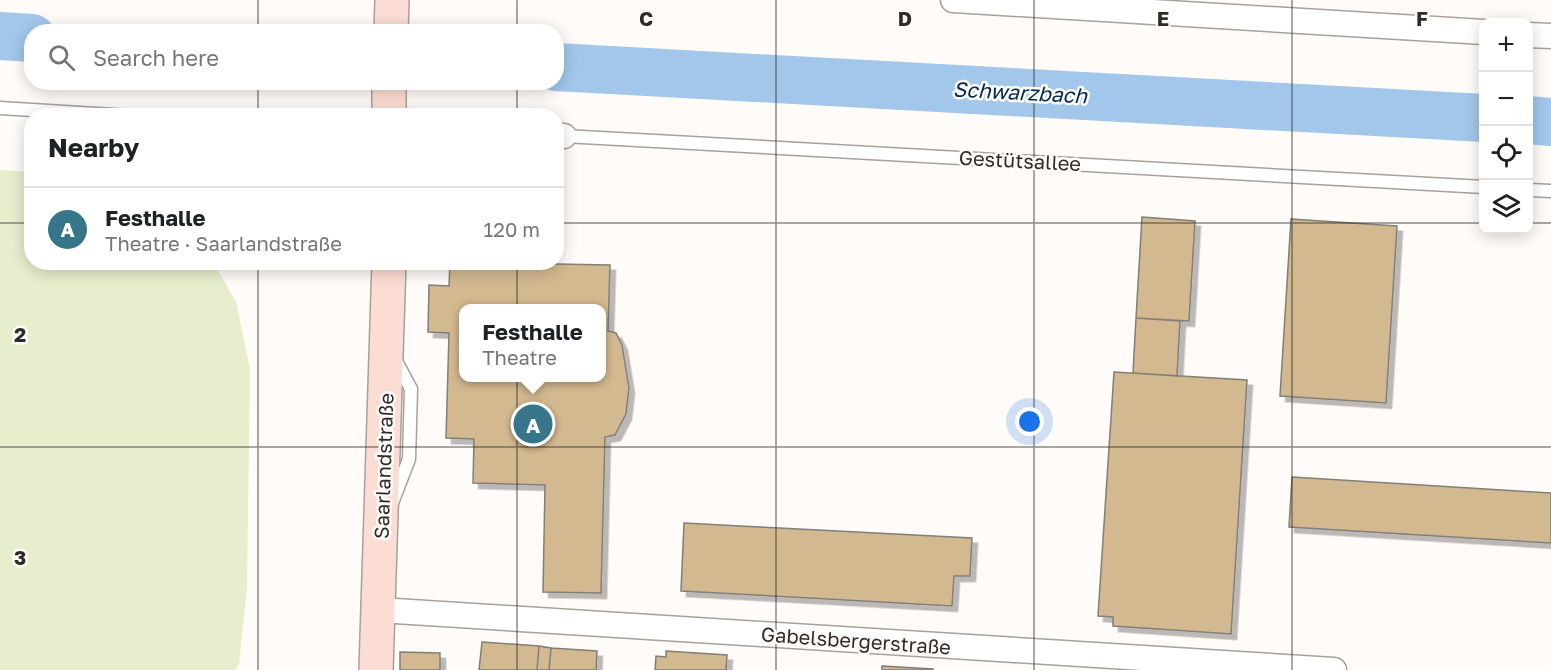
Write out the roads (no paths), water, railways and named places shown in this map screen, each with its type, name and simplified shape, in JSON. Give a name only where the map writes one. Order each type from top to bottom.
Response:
[{"type":"main road","name":"Saarlandstraße","points":[[376,670],[389,270]]},
{"type":"street","points":[[953,0],[1479,32]]},
{"type":"street","points":[[1533,35],[1551,36]]},
{"type":"street","name":"Gabelsbergerstraße","points":[[379,610],[1334,670]]},
{"type":"lane","points":[[0,108],[24,109]]},
{"type":"lane","name":"Gestütsallee","points":[[564,136],[671,140],[1479,187]]},
{"type":"lane","points":[[1533,190],[1551,191]]},
{"type":"waterway","name":"Schwarzbach","points":[[0,36],[24,38]]},
{"type":"waterway","name":"Schwarzbach","points":[[564,67],[1479,118]]},
{"type":"waterway","name":"Schwarzbach","points":[[1533,120],[1551,122]]},
{"type":"place","name":"Festhalle","points":[[533,424]]}]
